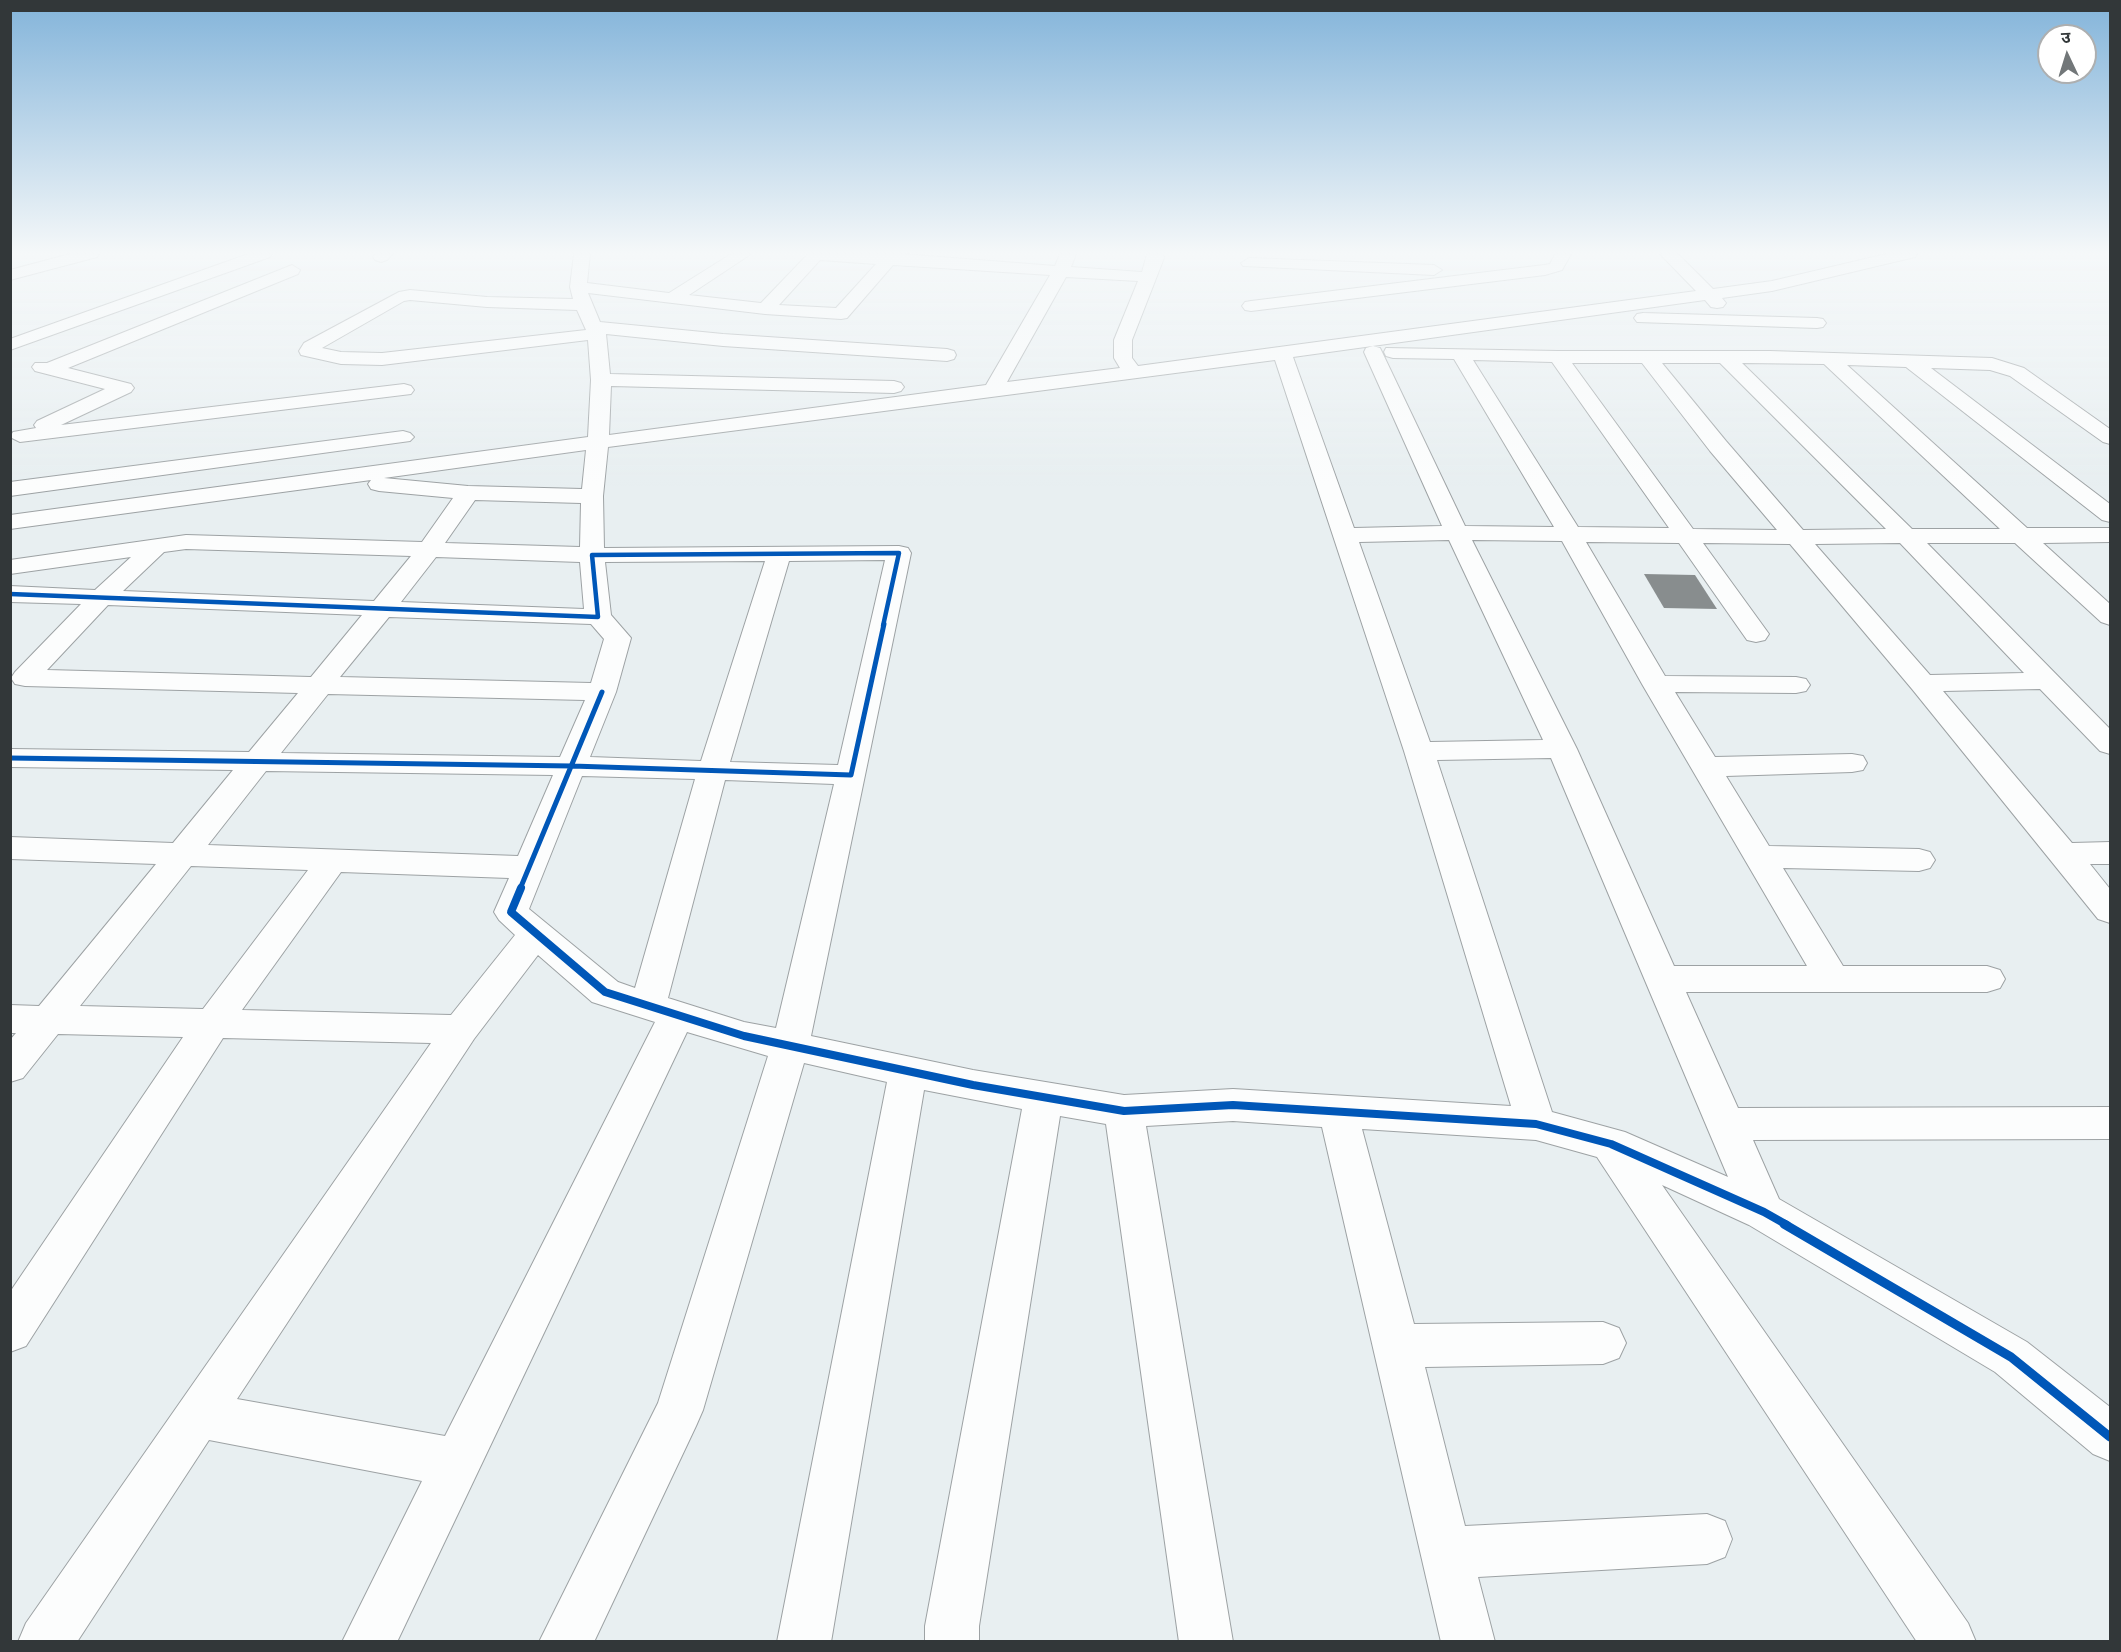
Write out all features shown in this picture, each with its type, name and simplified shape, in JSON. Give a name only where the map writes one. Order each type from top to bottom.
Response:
[{"type":"street","points":[[16,357],[78,331]]},
{"type":"street","points":[[48,369],[141,331]]},
{"type":"street","points":[[338,331],[311,346],[308,351],[341,358],[382,359],[587,331]]},
{"type":"street","points":[[595,331],[601,380],[592,496],[592,555],[598,617],[618,638],[602,692],[512,912],[605,992],[744,1036],[908,1071],[1124,1111],[1233,1105],[1536,1124],[1611,1144],[1764,1212],[2012,1357],[2110,1437]]},
{"type":"street","points":[[609,331],[947,355]]},
{"type":"street","points":[[996,383],[1025,331]]},
{"type":"street","points":[[1127,331],[1123,340],[1128,365]]},
{"type":"street","points":[[1252,331],[1253,343]]},
{"type":"street","points":[[10,522],[1128,365],[1253,343],[1357,331]]},
{"type":"street","points":[[1253,343],[1282,353],[1438,331]]},
{"type":"street","points":[[1745,331],[1770,357]]},
{"type":"street","points":[[1314,349],[1558,357],[1770,357],[1969,362],[2006,367],[2028,379],[2110,438]]},
{"type":"street","points":[[1373,352],[1457,533],[1562,749],[1764,1212]]},
{"type":"street","points":[[1282,353],[1419,751],[1536,1124]]},
{"type":"street","points":[[1460,354],[1570,534],[1656,684],[1708,767],[1833,981]]},
{"type":"street","points":[[15,439],[124,387],[48,369],[16,357]]},
{"type":"street","points":[[1558,357],[1756,634]]},
{"type":"street","points":[[1647,357],[1718,446],[1922,683],[2110,911]]},
{"type":"street","points":[[1725,357],[1906,536],[2110,745]]},
{"type":"street","points":[[1829,359],[2110,617]]},
{"type":"street","points":[[1910,361],[2110,515]]},
{"type":"street","points":[[601,380],[883,387],[996,383]]},
{"type":"street","points":[[10,489],[200,439],[404,390]]},
{"type":"street","points":[[15,439],[404,437]]},
{"type":"street","points":[[327,479],[468,493],[592,496]]},
{"type":"street","points":[[10,1067],[428,551],[468,493]]},
{"type":"street","points":[[1344,535],[1457,533],[1795,537],[2110,535]]},
{"type":"street","points":[[10,567],[186,542],[592,555],[899,553],[790,1046],[679,1410],[566,1641]]},
{"type":"street","points":[[18,684],[101,598],[157,546]]},
{"type":"street","points":[[369,1641],[457,1463],[663,1011],[713,770],[779,554]]},
{"type":"street","points":[[10,594],[598,617]]},
{"type":"street","points":[[1922,683],[2048,681]]},
{"type":"street","points":[[18,684],[320,685],[602,692]]},
{"type":"street","points":[[1656,684],[1796,685]]},
{"type":"street","points":[[1419,751],[1562,749]]},
{"type":"street","points":[[10,758],[572,766],[851,775]]},
{"type":"street","points":[[1708,767],[1852,763]]},
{"type":"street","points":[[10,848],[530,868]]},
{"type":"street","points":[[2062,854],[2110,853]]},
{"type":"street","points":[[1760,857],[1919,860]]},
{"type":"street","points":[[10,1331],[212,1024],[332,861]]},
{"type":"street","points":[[45,1641],[461,1029],[536,933]]},
{"type":"street","points":[[1663,979],[1833,981],[1987,979]]},
{"type":"street","points":[[10,1019],[461,1029]]},
{"type":"street","points":[[804,1641],[908,1071]]},
{"type":"street","points":[[952,1641],[954,1614],[1044,1097]]},
{"type":"street","points":[[1124,1111],[1206,1641]]},
{"type":"street","points":[[1338,1113],[1468,1641]]},
{"type":"street","points":[[1726,1124],[2110,1123]]},
{"type":"street","points":[[1611,1144],[1949,1641]]},
{"type":"street","points":[[1397,1346],[1603,1343]]},
{"type":"street","points":[[198,1415],[457,1463]]},
{"type":"street","points":[[1447,1553],[1707,1539]]},
{"type":"building","points":[[1644,574],[1695,575],[1717,609],[1664,608]]},
{"type":"cycle path","points":[[10,594],[598,617],[592,555],[899,553],[851,775],[572,766],[10,758]]},
{"type":"cycle path","points":[[602,692],[511,912],[605,992],[744,1036],[973,1085],[1124,1111],[1233,1105],[1536,1124],[1611,1144],[1764,1212],[2011,1357],[2110,1437]]}]
